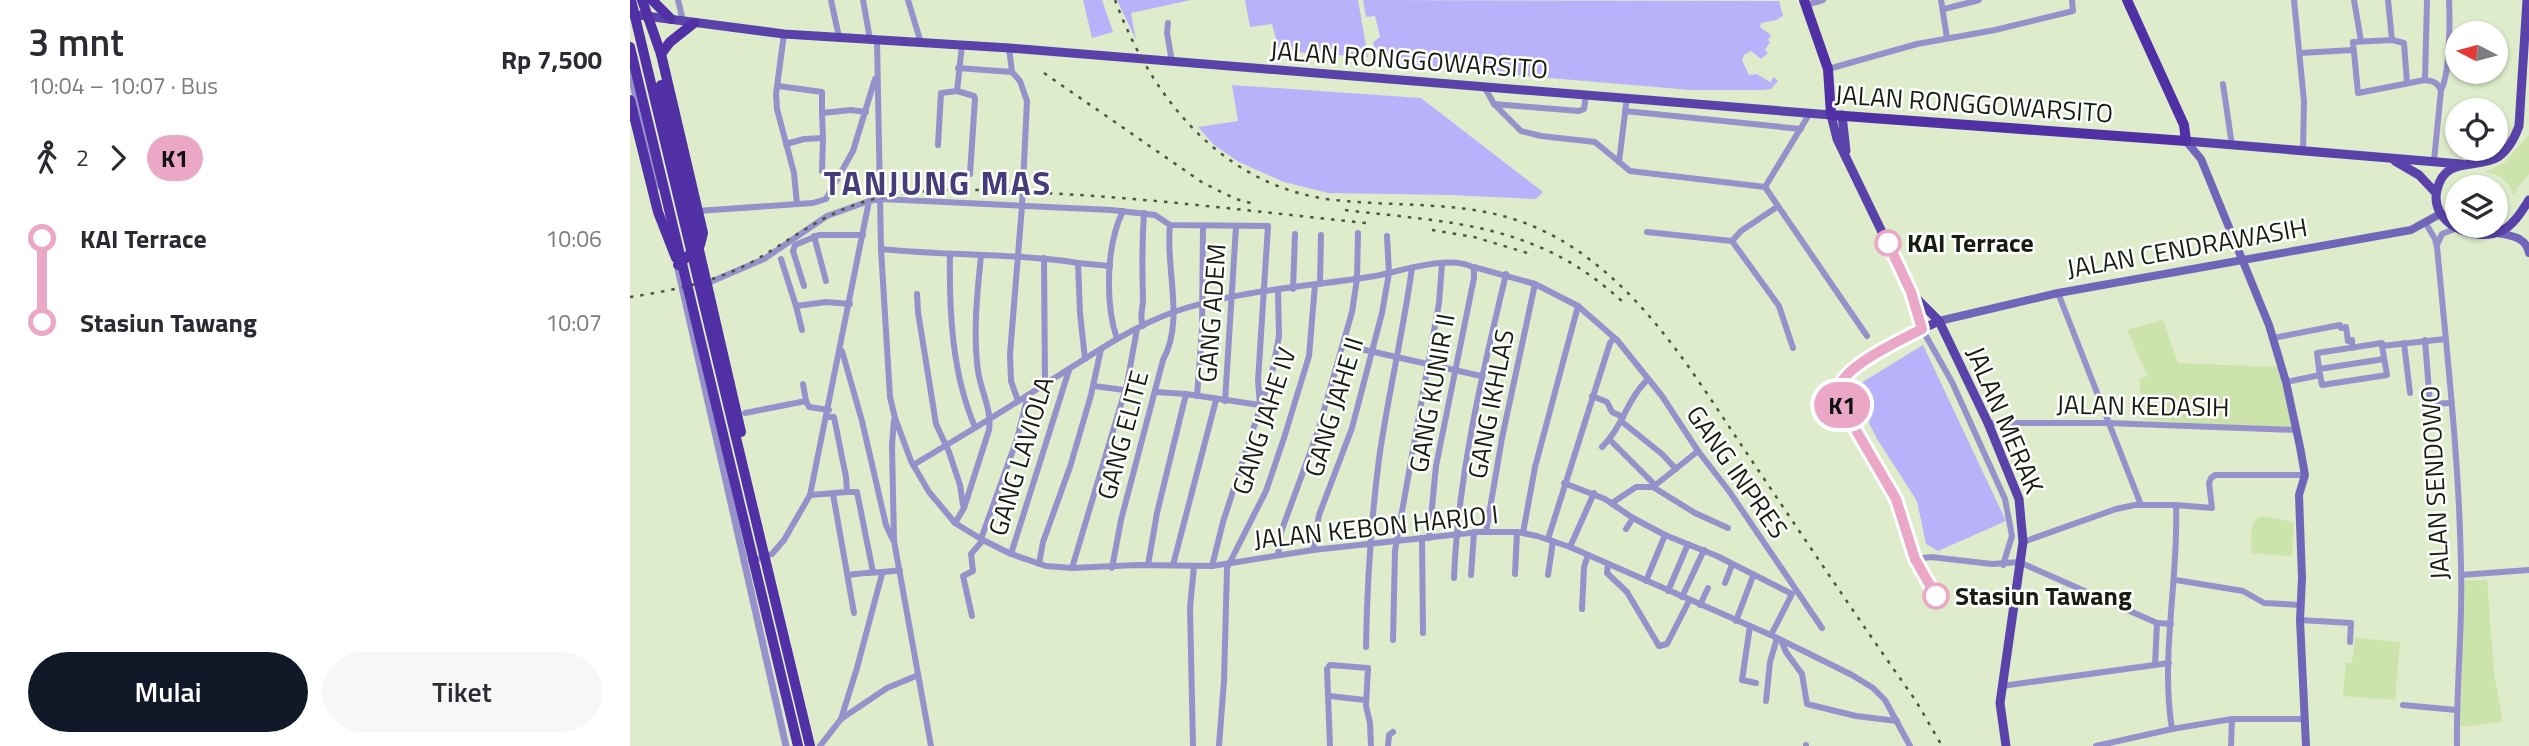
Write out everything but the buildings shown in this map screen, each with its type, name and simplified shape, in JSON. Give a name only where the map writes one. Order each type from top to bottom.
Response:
[{"type":"highway","points":[[631,0],[810,746]]},
{"type":"highway","points":[[642,0],[661,54],[703,233],[697,248],[678,265]]},
{"type":"highway","points":[[652,0],[671,19]]},
{"type":"highway","points":[[2127,0],[2184,125],[2186,141]]},
{"type":"highway","points":[[1805,3],[1828,69],[1837,115]]},
{"type":"highway","points":[[661,54],[689,22]]},
{"type":"highway","points":[[630,47],[798,746]]},
{"type":"highway","points":[[664,66],[662,85],[740,421],[743,464]]},
{"type":"highway","points":[[630,100],[659,212],[687,285]]},
{"type":"highway","name":"JALAN RONGGOWARSITO","points":[[1837,115],[2186,141]]},
{"type":"main road","points":[[2186,141],[2461,164],[2498,157],[2505,151],[2519,125],[2526,0]]},
{"type":"main road","name":"JALAN RONGGOWARSITO","points":[[630,14],[784,34],[1009,48],[1837,115]]},
{"type":"main road","points":[[1837,115],[1847,156],[1926,327]]},
{"type":"main road","points":[[2186,141],[2201,159],[2243,258],[2273,338],[2297,430],[2305,475],[2300,495],[2300,620],[2306,746]]},
{"type":"main road","points":[[2391,159],[2419,175],[2436,194]]},
{"type":"main road","points":[[2445,218],[2440,214],[2436,194],[2440,181],[2461,164]]},
{"type":"main road","points":[[2508,226],[2529,200]]},
{"type":"main road","name":"JALAN CENDRAWASIH","points":[[1939,321],[2058,293],[2411,230],[2440,214]]},
{"type":"main road","points":[[2508,236],[2523,240],[2529,253]]},
{"type":"main road","points":[[1911,292],[1939,321],[1926,327]]},
{"type":"main road","points":[[1923,306],[1926,327]]},
{"type":"main road","name":"JALAN MERAK","points":[[1939,321],[1988,423],[2019,499],[2023,542],[2000,703],[2006,746]]},
{"type":"street","points":[[678,0],[689,22]]},
{"type":"street","points":[[831,0],[839,37]]},
{"type":"street","points":[[863,0],[878,70],[881,249],[888,383],[895,418],[892,445],[894,541],[916,676],[931,746]]},
{"type":"street","points":[[908,0],[921,43]]},
{"type":"street","points":[[1805,3],[1823,0]]},
{"type":"street","points":[[1941,0],[1947,38]]},
{"type":"street","points":[[1944,9],[1979,0]]},
{"type":"street","points":[[1828,69],[1947,38],[1995,30],[2073,11],[2071,0]]},
{"type":"street","points":[[2294,0],[2304,101],[2304,152]]},
{"type":"street","points":[[2354,0],[2361,41]]},
{"type":"street","points":[[2388,0],[2392,40]]},
{"type":"street","points":[[2424,80],[2427,0]]},
{"type":"street","points":[[2434,161],[2441,90],[2447,60],[2449,0]]},
{"type":"street","points":[[1168,23],[1167,35],[1172,62]]},
{"type":"street","points":[[784,34],[777,109],[794,173],[797,204]]},
{"type":"street","points":[[2407,83],[2403,42],[2353,42],[2358,93],[2424,80],[2437,83],[2441,90]]},
{"type":"street","points":[[957,91],[962,45]]},
{"type":"street","points":[[1009,48],[1012,72],[1020,81],[1027,101],[1010,354],[1011,381],[1018,401]]},
{"type":"street","points":[[2300,53],[2353,50]]},
{"type":"street","points":[[958,68],[1012,72]]},
{"type":"street","points":[[697,211],[813,203],[826,199],[853,151],[878,70]]},
{"type":"street","points":[[630,71],[669,242],[678,265],[786,746]]},
{"type":"street","points":[[2223,84],[2232,146]]},
{"type":"street","points":[[778,86],[822,92],[822,171]]},
{"type":"street","points":[[1485,88],[1494,104],[1521,131],[1595,142],[1630,171],[1765,187]]},
{"type":"street","points":[[938,145],[942,93],[957,91],[975,97],[970,174]]},
{"type":"street","points":[[1494,104],[1579,111],[1584,110],[1586,95]]},
{"type":"street","points":[[1619,162],[1626,97]]},
{"type":"street","points":[[822,113],[851,110],[866,112]]},
{"type":"street","points":[[1625,111],[1801,129]]},
{"type":"street","points":[[1765,187],[1810,113]]},
{"type":"street","points":[[786,144],[823,138]]},
{"type":"street","points":[[1765,187],[1867,336]]},
{"type":"street","points":[[708,283],[766,257],[827,216],[880,199],[1123,211],[1155,215],[1170,225],[1268,226],[1258,381],[1260,405]]},
{"type":"street","points":[[746,562],[772,554],[784,540],[810,495],[869,201]]},
{"type":"street","points":[[1732,241],[1741,231],[1777,207]]},
{"type":"street","points":[[1116,339],[1112,324],[1110,266],[1116,225],[1123,211]]},
{"type":"street","points":[[1072,568],[1140,328],[1144,214]]},
{"type":"street","name":"JALAN SENDOWO","points":[[2425,222],[2437,247],[2458,468],[2461,575],[2457,746]]},
{"type":"street","name":"GANG ELITE","points":[[1112,568],[1121,520],[1163,360],[1170,345],[1173,313],[1170,225]]},
{"type":"street","points":[[1197,396],[1203,227]]},
{"type":"street","name":"GANG ADEM","points":[[1225,401],[1237,227]]},
{"type":"street","points":[[1647,232],[1732,241],[1779,306],[1793,348]]},
{"type":"street","points":[[1278,555],[1281,532],[1309,458],[1352,312],[1357,279],[1358,233]]},
{"type":"street","points":[[2437,247],[2445,233]]},
{"type":"street","points":[[1293,289],[1295,234]]},
{"type":"street","points":[[804,286],[793,249],[797,244],[814,236],[863,235]]},
{"type":"street","name":"GANG JAHE IV","points":[[1229,563],[1266,491],[1302,379],[1310,349],[1321,235]]},
{"type":"street","points":[[814,236],[826,281]]},
{"type":"street","name":"GANG JAHE II","points":[[1313,550],[1319,515],[1352,428],[1382,313],[1389,273],[1387,236]]},
{"type":"street","points":[[881,249],[1044,258],[1110,266]]},
{"type":"street","points":[[950,254],[952,323],[959,375],[966,406],[975,427]]},
{"type":"street","points":[[955,523],[964,508],[991,417],[979,376],[976,347],[981,256]]},
{"type":"street","points":[[1044,258],[1045,384]]},
{"type":"street","points":[[781,259],[802,330]]},
{"type":"street","points":[[1078,263],[1085,359]]},
{"type":"street","points":[[1394,640],[1397,541],[1438,303],[1442,264]]},
{"type":"street","points":[[913,465],[1116,339],[1173,313],[1202,303],[1412,268],[1442,264],[1464,264],[1472,267]]},
{"type":"street","name":"GANG INPRES","points":[[1472,267],[1535,284],[1578,306],[1617,340],[1662,396],[1698,451],[1729,491],[1794,592],[1822,628]]},
{"type":"street","name":"GANG KUNIR II","points":[[1423,632],[1425,538],[1436,466],[1474,278],[1475,270],[1472,267]]},
{"type":"street","points":[[1366,647],[1370,544],[1380,456],[1412,268]]},
{"type":"street","points":[[1454,578],[1456,534],[1481,376],[1506,274]]},
{"type":"street","name":"GANG IKHLAS","points":[[1486,531],[1502,438],[1535,284]]},
{"type":"street","points":[[1212,566],[1220,532],[1271,377],[1279,336],[1279,290]]},
{"type":"street","points":[[2058,293],[2141,505]]},
{"type":"street","points":[[917,294],[936,424],[960,485],[964,508]]},
{"type":"street","points":[[796,306],[826,302],[850,303]]},
{"type":"street","points":[[1515,574],[1520,533],[1535,467],[1578,306]]},
{"type":"street","points":[[2273,338],[2340,325],[2341,328],[2346,327],[2348,341],[2352,340],[2353,348]]},
{"type":"street","points":[[1926,327],[2005,499],[2012,536],[2003,565]]},
{"type":"street","points":[[2382,346],[2387,375],[2322,385],[2317,353],[2445,339]]},
{"type":"street","points":[[1548,576],[1551,540],[1564,482],[1611,340],[1617,340]]},
{"type":"street","points":[[2425,340],[2430,404],[2451,403]]},
{"type":"street","points":[[2404,343],[2410,393]]},
{"type":"street","points":[[1343,345],[1481,376]]},
{"type":"street","points":[[841,349],[862,421],[887,525],[894,541]]},
{"type":"street","points":[[1039,564],[1043,542],[1070,467],[1094,386],[1101,349]]},
{"type":"street","points":[[2286,382],[2384,359]]},
{"type":"street","name":"GANG LAVIOLA","points":[[1011,554],[1069,369]]},
{"type":"street","points":[[1602,447],[1610,440],[1639,388],[1648,379]]},
{"type":"street","points":[[803,384],[809,407],[834,417],[847,492]]},
{"type":"street","points":[[1094,386],[1124,390]]},
{"type":"street","points":[[1156,392],[1260,405]]},
{"type":"street","points":[[1148,565],[1157,513],[1186,394]]},
{"type":"street","points":[[972,616],[963,576],[973,571],[971,554],[982,540],[1017,439],[1028,395]]},
{"type":"street","points":[[1592,396],[1607,402],[1612,412],[1676,469]]},
{"type":"street","points":[[1173,565],[1216,400]]},
{"type":"street","points":[[745,413],[806,401]]},
{"type":"street","name":"JALAN KEBON HARJO I","points":[[895,418],[913,465],[929,492],[955,523],[982,540],[1039,564],[1072,568],[1212,566],[1313,550],[1474,532],[1520,533],[1570,547],[1776,637],[1873,688],[1892,709],[1910,746]]},
{"type":"street","name":"JALAN KEDASIH","points":[[1988,423],[2108,423],[2297,430]]},
{"type":"street","points":[[1610,440],[1654,486],[1695,513],[1728,528]]},
{"type":"street","points":[[1612,503],[1636,487],[1654,486],[1698,451]]},
{"type":"street","points":[[2023,542],[2116,509],[2141,505],[2212,508],[2209,483],[2215,475],[2305,475]]},
{"type":"street","points":[[1564,482],[1594,493],[1665,535],[1794,592],[1776,637],[1766,701]]},
{"type":"street","points":[[810,495],[857,492],[873,572]]},
{"type":"street","points":[[1570,547],[1594,493]]},
{"type":"street","points":[[833,494],[855,613]]},
{"type":"street","points":[[2172,729],[2169,663],[2176,580],[2176,505]]},
{"type":"street","points":[[1626,529],[1633,518]]},
{"type":"street","points":[[1471,575],[1474,532]]},
{"type":"street","points":[[1646,581],[1665,535]]},
{"type":"street","points":[[1668,591],[1688,544]]},
{"type":"street","points":[[1608,564],[1607,573],[1627,592],[1659,646],[1665,646],[1704,550]]},
{"type":"street","points":[[1582,609],[1584,567],[1588,555]]},
{"type":"street","points":[[1915,559],[1931,557],[2003,565],[2019,562],[2157,623],[2171,624]]},
{"type":"street","points":[[1219,746],[1229,563]]},
{"type":"street","points":[[1725,583],[1732,565]]},
{"type":"street","points":[[1193,746],[1190,608],[1194,566]]},
{"type":"street","points":[[849,575],[873,572],[882,574],[900,570]]},
{"type":"street","points":[[2461,575],[2529,570]]},
{"type":"street","points":[[841,719],[882,574]]},
{"type":"street","points":[[1736,621],[1753,576]]},
{"type":"street","points":[[2176,580],[2243,591],[2264,603],[2300,605]]},
{"type":"street","points":[[1700,605],[1708,588]]},
{"type":"street","points":[[2300,620],[2351,623],[2350,642]]},
{"type":"street","points":[[2155,665],[2157,623]]},
{"type":"street","points":[[1750,626],[1742,680],[1756,683]]},
{"type":"street","points":[[1776,637],[1802,674],[1806,703],[1856,716],[1897,722]]},
{"type":"street","points":[[2002,686],[2169,663]]},
{"type":"street","points":[[1331,746],[1328,665],[1368,668],[1366,713],[1370,723],[1371,746]]},
{"type":"street","points":[[820,746],[841,719],[887,688],[916,676]]},
{"type":"street","points":[[1329,696],[1366,700]]},
{"type":"street","points":[[2403,705],[2456,710]]},
{"type":"street","points":[[2231,746],[2232,719]]},
{"type":"street","points":[[2096,746],[2232,719],[2304,719]]},
{"type":"street","points":[[1388,746],[1389,735],[1393,732]]},
{"type":"green space","points":[[2529,135],[2529,174],[2513,196],[2508,185],[2508,175],[2485,172],[2508,161]]},
{"type":"green space","points":[[2163,320],[2178,363],[2278,367],[2294,429],[2144,420],[2139,379],[2148,376],[2127,330]]},
{"type":"green space","points":[[2261,516],[2294,522],[2292,556],[2251,553],[2252,527]]},
{"type":"green space","points":[[2487,580],[2494,673],[2503,722],[2460,727],[2464,581]]},
{"type":"green space","points":[[2355,638],[2400,642],[2395,700],[2343,696],[2346,663],[2352,663]]},
{"type":"shaded area","points":[[1083,0],[1102,0],[1113,32],[1092,38]]},
{"type":"shaded area","points":[[1117,0],[1191,0],[1131,13],[1136,40]]},
{"type":"shaded area","points":[[1245,0],[1358,0],[1368,57],[1279,51],[1272,24],[1250,27]]},
{"type":"shaded area","points":[[1363,0],[1779,1],[1783,16],[1761,23],[1760,27],[1771,35],[1765,50],[1768,53],[1761,59],[1751,51],[1744,55],[1742,60],[1749,75],[1757,74],[1770,82],[1774,77],[1778,81],[1771,89],[1764,90],[1690,90],[1378,63],[1373,42],[1380,37],[1375,16],[1366,17]]},
{"type":"shaded area","points":[[1232,85],[1421,98],[1543,192],[1536,199],[1328,193],[1284,182],[1239,162],[1214,145],[1198,127],[1238,121]]},
{"type":"shaded area","points":[[1923,345],[2006,521],[1938,551],[1926,544],[1917,501],[1877,439],[1858,401],[1861,383]]},
{"type":"railway","points":[[1115,0],[1149,71],[1171,103],[1197,132],[1226,157],[1258,177],[1294,192],[1334,200],[1435,206],[1497,214],[1558,238],[1613,279],[1656,324],[1694,374],[1916,701],[1942,746]]},
{"type":"railway","points":[[1044,73],[1203,183],[1236,199],[1254,204]]},
{"type":"railway","points":[[630,297],[677,289],[723,275],[752,262],[828,216],[861,203],[899,194],[981,190],[1083,195],[1366,223]]},
{"type":"railway","points":[[1345,210],[1459,224],[1527,242],[1592,277],[1624,303]]},
{"type":"railway","points":[[1432,230],[1474,237],[1534,255]]},
{"type":"bus line","name":"K1","points":[[1888,243],[1911,292],[1922,329],[1859,365],[1841,383],[1839,393],[1843,408],[1896,499],[1915,559],[1936,596]]},
{"type":"place","name":"KAI Terrace","points":[[1888,243]]},
{"type":"place","name":"Stasiun Tawang","points":[[1936,596]]},
{"type":"district","name":"TANJUNG MAS","points":[[938,183]]}]
